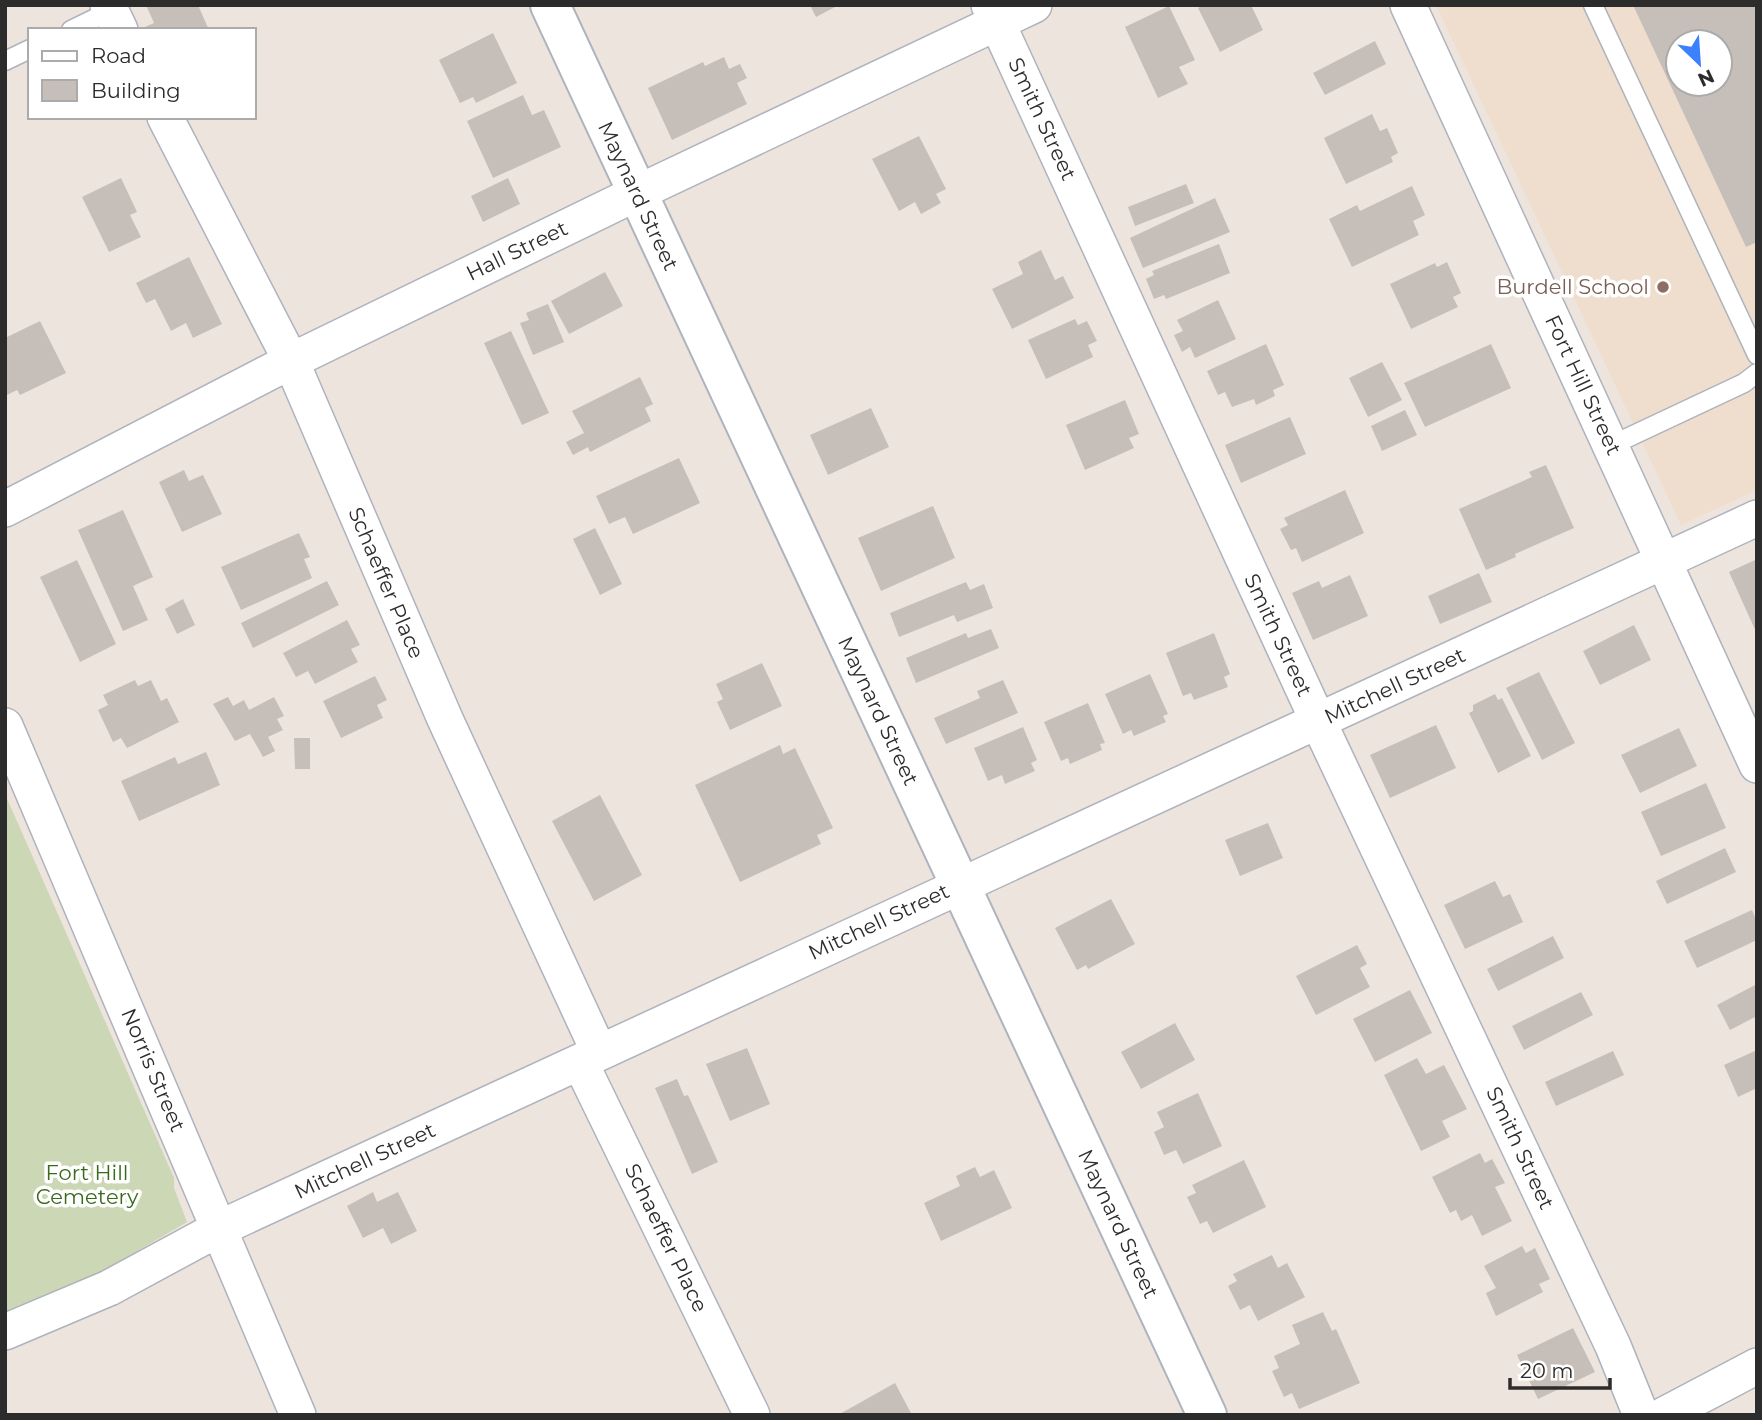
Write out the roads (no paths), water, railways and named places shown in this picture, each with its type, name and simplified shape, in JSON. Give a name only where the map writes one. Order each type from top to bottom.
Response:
[{"type":"street","name":"Maynard Street","points":[[550,5],[1207,1415]]},
{"type":"street","name":"Hall Street","points":[[5,509],[291,361],[637,193],[993,14],[1034,5]]},
{"type":"street","name":"Fort Hill Street","points":[[1408,5],[1757,765]]},
{"type":"street","name":"Smith Street","points":[[993,14],[1318,721],[1613,1346],[1641,1415]]},
{"type":"street","name":"Schaeffer Place","points":[[166,119],[291,361],[590,1057],[752,1415]]},
{"type":"street","name":"Mitchell Street","points":[[5,1332],[109,1288],[220,1228],[959,885],[1757,519]]},
{"type":"street","name":"Norris Street","points":[[5,726],[298,1415]]},
{"type":"street","points":[[1664,1415],[1757,1366]]},
{"type":"lane","points":[[1593,5],[1757,355]]},
{"type":"lane","points":[[77,28],[113,15]]},
{"type":"lane","points":[[5,61],[28,50]]},
{"type":"lane","points":[[1610,446],[1744,383],[1757,373]]},
{"type":"place","name":"Burdell School","points":[[1663,287]]},
{"type":"park label","name":"Fort Hill Cemetery","points":[[87,1185]]}]
